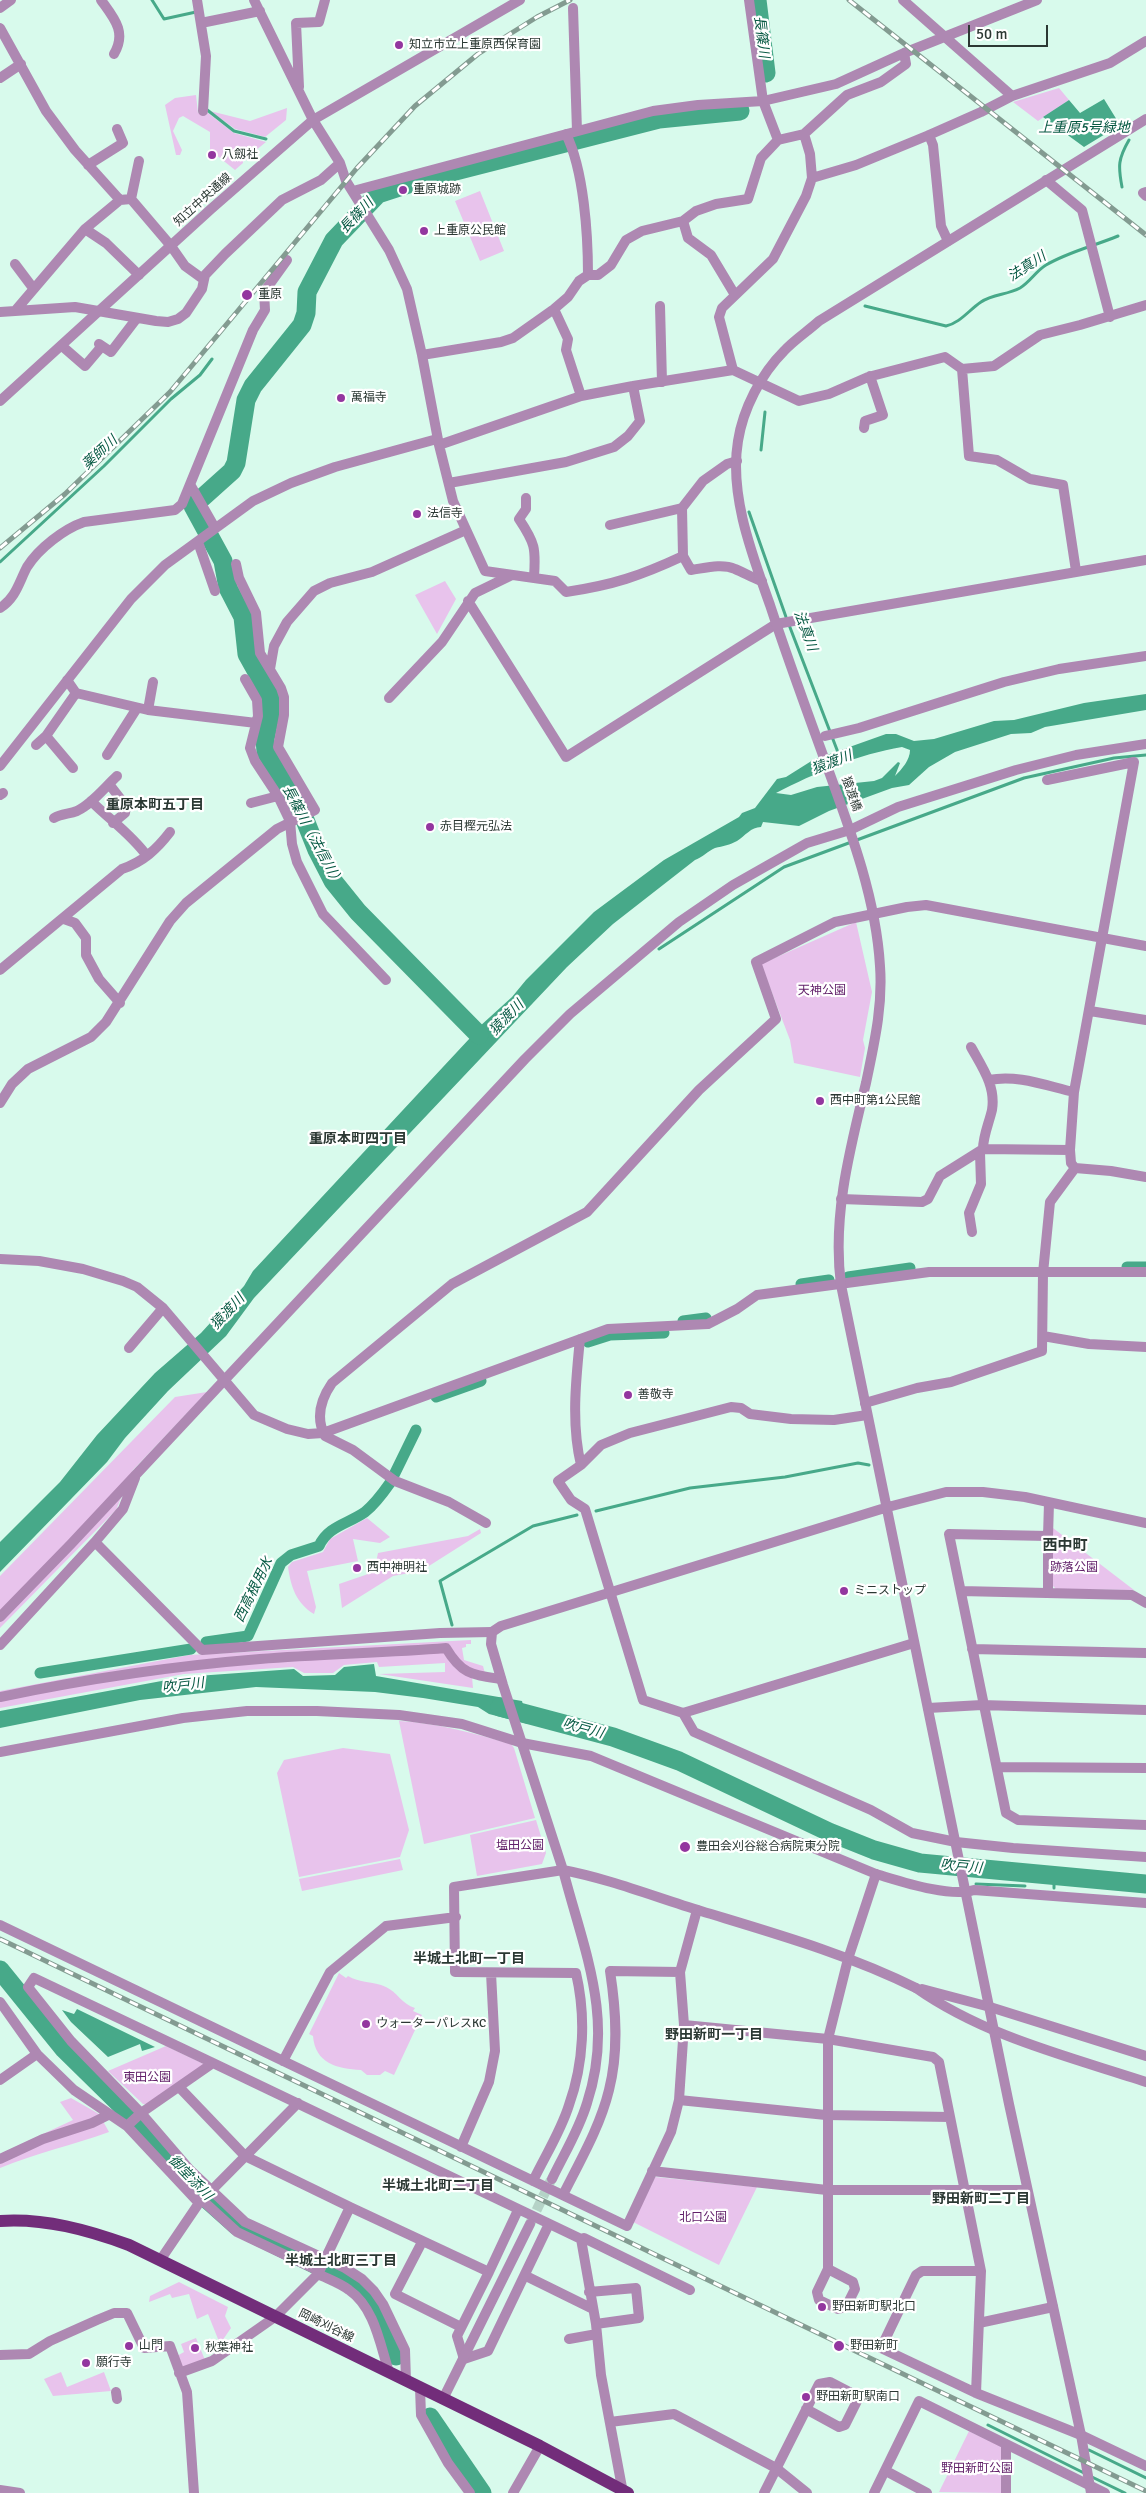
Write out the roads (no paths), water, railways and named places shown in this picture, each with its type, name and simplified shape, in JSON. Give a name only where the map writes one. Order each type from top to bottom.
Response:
[{"type":"main road","name":"岡崎刈谷線","points":[[0,2221],[47,2223],[90,2231],[129,2245],[540,2446],[624,2492]]},
{"type":"street","points":[[0,8],[11,0]]},
{"type":"street","points":[[101,0],[119,24],[119,45],[114,54]]},
{"type":"street","points":[[197,0],[206,56],[204,108]]},
{"type":"street","points":[[254,0],[312,120],[340,163],[343,176],[389,250],[407,289],[422,355],[438,442],[449,483],[466,530],[485,571],[555,581],[566,592],[604,587],[641,576],[682,556]]},
{"type":"street","points":[[300,92],[296,24],[319,22],[325,0]]},
{"type":"street","name":"知立中央通線","points":[[0,401],[312,120],[520,0]]},
{"type":"street","points":[[749,0],[763,101],[778,140]]},
{"type":"street","points":[[903,0],[1012,96]]},
{"type":"street","points":[[353,191],[567,137],[577,131],[653,111],[698,105],[763,101],[836,84],[904,53],[1036,0]]},
{"type":"street","points":[[574,8],[577,131]]},
{"type":"street","points":[[201,23],[260,12]]},
{"type":"street","points":[[0,28],[46,111],[88,165],[120,200]]},
{"type":"street","points":[[812,178],[856,165],[981,112],[1012,96],[1110,63],[1146,41]]},
{"type":"street","points":[[422,355],[501,342],[513,338],[554,309],[588,275],[598,275],[611,265],[626,240],[642,231],[683,221],[696,211],[716,204],[748,198],[761,158],[778,140],[804,134],[847,95],[881,82],[906,64],[904,53]]},
{"type":"street","points":[[0,78],[21,64]]},
{"type":"street","name":"猿渡橋","points":[[1090,2489],[1081,2435],[1027,2190],[841,1284],[837,1238],[841,1199],[877,1035],[880,1008],[880,966],[872,913],[850,830],[821,738],[762,581],[737,495],[737,461],[738,442],[743,418],[760,384],[785,350],[819,321],[1146,119]]},
{"type":"street","points":[[88,165],[123,142],[117,129]]},
{"type":"street","points":[[733,370],[720,317],[722,308],[773,259],[806,196],[812,178],[810,154],[804,134]]},
{"type":"street","points":[[929,135],[933,145],[940,226],[948,240]]},
{"type":"street","points":[[567,137],[574,151],[588,248],[588,275]]},
{"type":"street","points":[[131,199],[139,161]]},
{"type":"street","points":[[0,312],[75,307],[168,322],[178,319],[186,313],[202,289],[205,275],[225,254],[282,200],[321,180],[340,163]]},
{"type":"street","points":[[1046,180],[1082,210],[1110,316]]},
{"type":"street","points":[[131,199],[171,246],[185,266],[203,279]]},
{"type":"street","points":[[15,311],[85,229],[120,200],[131,199]]},
{"type":"street","points":[[683,221],[688,238],[711,254],[735,295]]},
{"type":"street","points":[[85,229],[106,243],[139,275]]},
{"type":"street","points":[[0,608],[7,604],[19,586],[28,566],[44,548],[70,526],[84,522],[175,510],[182,504],[193,490],[253,330],[265,310],[264,292],[287,260]]},
{"type":"street","points":[[15,264],[33,288]]},
{"type":"street","points":[[0,766],[131,599],[154,574],[253,501],[291,483],[334,467],[438,442],[581,396],[633,386],[733,370],[799,401],[829,394],[870,376],[945,358],[962,369],[994,366],[1040,335],[1146,305]]},
{"type":"street","points":[[660,306],[662,382]]},
{"type":"street","points":[[554,309],[568,339],[566,350],[581,396]]},
{"type":"street","points":[[62,346],[86,366],[100,345],[111,352],[137,318]]},
{"type":"street","points":[[962,369],[969,456],[996,460],[1030,479],[1063,485],[1076,571]]},
{"type":"street","points":[[864,428],[865,421],[883,415],[870,376]]},
{"type":"street","points":[[449,483],[566,462],[614,447],[628,436],[640,421],[633,386]]},
{"type":"street","points":[[737,461],[727,464],[703,481],[682,508],[682,556],[691,570],[715,566],[734,569],[748,577],[762,581]]},
{"type":"street","points":[[193,490],[202,506],[215,591]]},
{"type":"street","points":[[526,498],[526,509],[519,519],[533,540],[535,553],[534,577]]},
{"type":"street","points":[[610,526],[682,508]]},
{"type":"street","points":[[270,669],[274,646],[287,622],[314,591],[330,583],[372,572],[466,530]]},
{"type":"street","points":[[468,601],[566,757],[779,623],[1146,560]]},
{"type":"street","points":[[1,1100],[12,1084],[28,1069],[45,1058],[91,1037],[106,1022],[120,1003],[170,921],[186,904],[277,829],[315,810],[278,747],[284,715],[284,697],[260,653],[256,613],[239,578],[236,564]]},
{"type":"street","points":[[389,698],[442,642],[475,593],[512,575]]},
{"type":"street","points":[[821,738],[859,728],[1004,682],[1059,669],[1146,656]]},
{"type":"street","points":[[245,679],[257,700],[256,723],[250,748],[255,761],[278,796],[290,821],[292,844],[297,862],[323,914],[386,980]]},
{"type":"street","points":[[67,680],[76,693],[137,708],[256,723]]},
{"type":"street","points":[[148,710],[153,682]]},
{"type":"street","points":[[36,745],[46,736],[76,693]]},
{"type":"street","points":[[107,756],[137,708]]},
{"type":"street","points":[[46,736],[73,768]]},
{"type":"street","points":[[0,1617],[137,1474],[436,1153],[570,1014],[679,922],[733,885],[807,843],[850,830],[898,807],[1016,770],[1076,755],[1146,744]]},
{"type":"street","points":[[1047,780],[1134,762],[1074,1092],[1070,1163],[1075,1168],[1111,1171],[1146,1177]]},
{"type":"street","points":[[54,818],[64,813],[76,811],[91,801],[117,776]]},
{"type":"street","points":[[109,784],[126,806],[125,813],[113,823]]},
{"type":"street","points":[[251,803],[278,796]]},
{"type":"street","points":[[91,801],[113,823],[128,833],[147,856]]},
{"type":"street","points":[[277,829],[292,844]]},
{"type":"street","points":[[0,970],[64,919],[122,869],[135,864],[147,856],[159,846],[170,832]]},
{"type":"street","points":[[486,1523],[449,1502],[395,1481],[368,1460],[323,1433],[319,1410],[332,1382],[452,1284],[587,1212],[698,1090],[776,1019],[756,962],[835,922],[906,907],[926,906],[1146,946]]},
{"type":"street","points":[[64,919],[76,923],[86,938],[86,955],[100,980],[120,1003]]},
{"type":"street","points":[[1090,1010],[1146,1020]]},
{"type":"street","points":[[971,1047],[989,1080],[992,1107],[982,1151],[981,1184],[969,1213],[972,1232]]},
{"type":"street","points":[[989,1080],[1002,1077],[1074,1092]]},
{"type":"street","points":[[841,1199],[922,1202],[928,1199],[940,1176],[971,1155],[982,1151],[1070,1150]]},
{"type":"street","points":[[864,1403],[917,1388],[951,1382],[1042,1351],[1043,1273],[1050,1202],[1060,1191],[1075,1168]]},
{"type":"street","points":[[0,1259],[39,1261],[112,1277],[137,1287],[163,1308],[226,1379],[254,1415],[286,1429],[308,1434],[323,1433],[608,1329],[708,1324],[737,1309],[757,1295],[929,1272],[1146,1272]]},
{"type":"street","points":[[128,1348],[163,1308]]},
{"type":"street","points":[[1043,1336],[1089,1344],[1146,1348]]},
{"type":"street","points":[[580,1339],[576,1374],[576,1446],[581,1464]]},
{"type":"street","points":[[867,1414],[834,1420],[791,1419],[750,1414],[740,1408],[731,1407],[630,1433],[600,1445],[581,1464],[558,1481],[571,1500],[585,1509],[643,1700],[683,1713],[914,1643]]},
{"type":"street","points":[[0,1645],[123,1509],[137,1474]]},
{"type":"street","points":[[95,1542],[202,1650],[440,1633],[492,1632],[500,1626],[610,1592],[888,1507],[946,1492],[983,1492],[1049,1503],[1146,1523]]},
{"type":"street","points":[[1048,1593],[1049,1503]]},
{"type":"street","points":[[1048,1536],[949,1534],[982,1705],[1006,1813],[1018,1820],[1146,1825]]},
{"type":"street","points":[[961,1591],[1132,1595],[1146,1603]]},
{"type":"street","points":[[492,1632],[491,1644],[520,1740],[563,1870],[593,1974],[597,1997],[599,2040],[592,2087],[587,2105],[552,2179]]},
{"type":"street","points":[[0,1697],[61,1684],[165,1668],[262,1659],[446,1648],[461,1670],[502,1682]]},
{"type":"street","points":[[972,1649],[1146,1653]]},
{"type":"street","points":[[928,1708],[982,1705],[1146,1710]]},
{"type":"street","points":[[0,1752],[183,1718],[247,1711],[318,1711],[399,1715],[462,1724],[520,1740],[591,1756],[876,1874],[925,1887],[967,1892],[974,1890],[1146,1903]]},
{"type":"street","points":[[683,1713],[694,1732],[871,1810],[912,1833],[956,1842],[1146,1857]]},
{"type":"street","points":[[997,1767],[1146,1768]]},
{"type":"street","points":[[533,2181],[569,2106],[577,2077],[582,2022],[580,1990],[576,1973],[456,1972],[454,1887],[563,1870],[598,1877],[848,1959],[916,1988],[990,2007],[1146,2056]]},
{"type":"street","points":[[828,2270],[826,2115],[828,2040],[848,1959],[876,1874]]},
{"type":"street","points":[[0,1925],[626,2226],[671,2132],[679,2100],[684,2025],[680,1972],[698,1910]]},
{"type":"street","points":[[284,2061],[330,1972],[386,1926],[456,1917]]},
{"type":"street","points":[[563,2195],[596,2127],[609,2090],[616,2024],[610,1972],[680,1972]]},
{"type":"street","points":[[461,2147],[489,2082],[495,2051],[491,1973]]},
{"type":"street","points":[[406,2381],[405,2350],[383,2304],[362,2279],[245,2222],[190,2170],[141,2113],[71,2041],[28,1987],[34,1978],[581,2240],[584,2238],[690,2290]]},
{"type":"street","points":[[916,1988],[940,2005],[994,2031],[1146,2082]]},
{"type":"street","points":[[0,2002],[37,2054],[74,2090],[127,2126],[201,2202],[236,2232],[319,2272],[349,2289],[362,2301],[373,2322],[389,2372]]},
{"type":"street","points":[[684,2025],[828,2040],[935,2058],[939,2062],[981,2271],[976,2393]]},
{"type":"street","points":[[0,2080],[37,2054]]},
{"type":"street","points":[[127,2126],[141,2113],[213,2063]]},
{"type":"street","points":[[179,2087],[245,2156],[422,2242],[489,2272]]},
{"type":"street","points":[[679,2100],[826,2115],[950,2116]]},
{"type":"street","points":[[161,2259],[201,2202],[298,2103]]},
{"type":"street","points":[[0,2159],[43,2139],[92,2123],[110,2114]]},
{"type":"street","points":[[652,2172],[827,2190],[1027,2190]]},
{"type":"street","points":[[179,2373],[212,2361],[275,2317],[319,2272],[350,2207]]},
{"type":"street","points":[[464,2359],[457,2336],[518,2210]]},
{"type":"street","points":[[442,2399],[464,2359],[530,2224]]},
{"type":"street","points":[[464,2359],[488,2351],[526,2276],[549,2224]]},
{"type":"street","points":[[581,2240],[610,2422],[624,2492]]},
{"type":"street","points":[[422,2242],[395,2294],[461,2327]]},
{"type":"street","points":[[981,2271],[922,2271],[916,2275],[881,2348],[976,2393],[1081,2435],[1146,2466]]},
{"type":"street","points":[[526,2276],[593,2308]]},
{"type":"street","points":[[569,2339],[596,2329],[639,2318],[636,2288],[589,2292]]},
{"type":"street","points":[[979,2323],[1053,2307]]},
{"type":"street","points":[[0,2355],[29,2354],[65,2334],[122,2312],[127,2313],[144,2348],[170,2346],[187,2392],[194,2493]]},
{"type":"street","points":[[764,2493],[776,2468],[806,2409],[819,2384],[830,2382],[855,2395],[857,2400],[845,2426],[839,2426],[806,2409]]},
{"type":"street","points":[[420,2388],[421,2415],[448,2463],[470,2493]]},
{"type":"street","points":[[874,2493],[919,2401],[1006,2444],[1090,2489],[1105,2493]]},
{"type":"street","points":[[610,2422],[674,2414],[776,2468],[807,2493]]},
{"type":"street","points":[[1006,2444],[1006,2493]]},
{"type":"street","points":[[513,2493],[540,2446]]},
{"type":"street","points":[[886,2471],[927,2493]]},
{"type":"street","points":[[0,2490],[20,2493]]},
{"type":"water","name":"上重原5号緑地","points":[[1104,99],[1120,125],[1084,147],[1043,117],[1069,100],[1080,113]]},
{"type":"water","name":"猿渡川","points":[[1146,694],[1146,710],[1045,727],[1031,733],[1011,734],[955,752],[929,767],[909,785],[892,788],[829,811],[799,826],[763,822],[761,827],[751,830],[737,841],[715,848],[695,860],[613,924],[567,967],[254,1298],[226,1336],[168,1391],[125,1438],[107,1462],[0,1572],[0,1542],[60,1482],[97,1435],[155,1373],[201,1333],[244,1286],[253,1271],[470,1038],[458,1020],[466,1012],[479,1027],[512,997],[526,980],[594,912],[664,860],[739,817],[742,813],[755,808],[777,779],[786,777],[813,760],[886,734],[896,734],[914,741],[934,739],[994,721],[1014,720],[1084,703]],"holes":[[[902,747],[910,750],[907,761],[895,776],[900,763],[898,762],[882,778],[874,781],[817,787],[791,795],[776,793],[806,778],[854,759]]]},
{"type":"water","points":[[374,1664],[376,1676],[522,1701],[528,1724],[489,1714],[478,1707],[423,1698],[375,1692],[256,1687],[140,1700],[0,1728],[0,1711],[183,1677],[294,1669],[303,1676],[335,1675],[344,1667]]},
{"type":"water","points":[[77,2009],[155,2047],[142,2051],[140,2044],[108,2057],[71,2022],[62,2010],[74,2014]]},
{"type":"waterway","points":[[152,0],[164,19],[196,12]]},
{"type":"waterway","name":"長篠川","points":[[757,0],[766,73]]},
{"type":"waterway","points":[[206,109],[234,131],[266,139]]},
{"type":"waterway","name":"長篠川","points":[[479,1035],[358,912],[333,881],[317,850],[301,810],[266,752],[265,739],[271,711],[271,697],[247,654],[243,617],[228,588],[223,561],[193,506],[232,471],[236,463],[246,400],[253,386],[302,325],[306,313],[307,292],[334,240],[378,194],[424,179],[659,119],[740,111]]},
{"type":"waterway","name":"法真川","points":[[1122,187],[1120,163],[1129,140]]},
{"type":"waterway","name":"法真川","points":[[865,306],[946,326],[960,319],[986,299],[1020,288],[1042,267],[1054,260],[1118,236]]},
{"type":"waterway","name":"薬師川","points":[[0,562],[104,466],[171,399],[200,375],[212,359]]},
{"type":"waterway","name":"法真川","points":[[761,450],[765,412]]},
{"type":"waterway","name":"法真川","points":[[749,512],[786,617],[839,755]]},
{"type":"waterway","points":[[659,949],[784,867],[1024,778],[1114,758],[1146,755]]},
{"type":"waterway","name":"西高根用水","points":[[1127,1267],[1146,1267]]},
{"type":"waterway","name":"西高根用水","points":[[848,1277],[910,1268]]},
{"type":"waterway","name":"西高根用水","points":[[801,1284],[829,1280]]},
{"type":"waterway","name":"西高根用水","points":[[683,1321],[706,1318]]},
{"type":"waterway","name":"西高根用水","points":[[588,1342],[610,1335],[664,1333]]},
{"type":"waterway","name":"西高根用水","points":[[436,1397],[481,1381]]},
{"type":"waterway","name":"西高根用水","points":[[394,1475],[416,1430]]},
{"type":"waterway","points":[[596,1511],[690,1488],[785,1477],[858,1463],[869,1465]]},
{"type":"waterway","name":"西高根用水","points":[[206,1642],[248,1636],[281,1563],[291,1555],[319,1546],[323,1539],[333,1530],[369,1509],[390,1483]]},
{"type":"waterway","points":[[452,1625],[440,1581],[533,1526],[577,1515]]},
{"type":"waterway","name":"西高根用水","points":[[40,1673],[191,1649]]},
{"type":"waterway","name":"吹戸川","points":[[500,1707],[613,1737],[679,1761],[829,1832],[874,1850],[920,1863],[1146,1884]]},
{"type":"waterway","points":[[1054,1875],[1054,1888]]},
{"type":"waterway","points":[[976,1884],[1025,1886]]},
{"type":"waterway","name":"御堂添川","points":[[0,1970],[64,2049],[120,2104],[210,2202],[237,2226],[353,2283],[373,2308],[396,2356]]},
{"type":"waterway","name":"御堂添川","points":[[430,2417],[482,2493]]},
{"type":"waterway","points":[[988,2425],[1086,2474]]},
{"type":"waterway","points":[[1089,2450],[1146,2478]]},
{"type":"waterway","points":[[1092,2477],[1125,2493]]},
{"type":"tunnel","points":[[530,2224],[551,2180]]},
{"type":"railway","points":[[0,548],[65,494],[170,392],[357,168],[415,106],[478,54],[537,17],[570,0]]},
{"type":"railway","points":[[849,0],[1146,235]]},
{"type":"railway","points":[[0,1939],[1146,2491]]},
{"type":"place","name":"知立市立上重原西保育園","points":[[399,45]]},
{"type":"place","name":"八劔社","points":[[212,155]]},
{"type":"place","name":"重原城跡","points":[[403,190]]},
{"type":"place","name":"上重原公民館","points":[[424,231]]},
{"type":"place","name":"重原","points":[[247,295]]},
{"type":"place","name":"萬福寺","points":[[341,398]]},
{"type":"place","name":"法信寺","points":[[417,514]]},
{"type":"place","name":"赤目樫元弘法","points":[[430,827]]},
{"type":"place","name":"西中町第1公民館","points":[[820,1101]]},
{"type":"place","name":"善敬寺","points":[[628,1395]]},
{"type":"place","name":"西中神明社","points":[[357,1568]]},
{"type":"place","name":"ミニストップ","points":[[844,1591]]},
{"type":"place","name":"豊田会刈谷総合病院東分院","points":[[685,1847]]},
{"type":"place","name":"ウォーターパレスKC","points":[[366,2024]]},
{"type":"place","name":"野田新町駅北口","points":[[822,2307]]},
{"type":"place","name":"山門","points":[[129,2346]]},
{"type":"place","name":"野田新町","points":[[839,2346]]},
{"type":"place","name":"秋葉神社","points":[[195,2348]]},
{"type":"place","name":"願行寺","points":[[86,2363]]},
{"type":"place","name":"野田新町駅南口","points":[[806,2397]]},
{"type":"district","name":"重原本町五丁目","points":[[155,805]]},
{"type":"district","name":"重原本町四丁目","points":[[358,1139]]},
{"type":"district","name":"西中町","points":[[1065,1546]]},
{"type":"district","name":"半城土北町一丁目","points":[[469,1959]]},
{"type":"district","name":"野田新町一丁目","points":[[714,2035]]},
{"type":"district","name":"半城土北町二丁目","points":[[438,2186]]},
{"type":"district","name":"野田新町二丁目","points":[[981,2199]]},
{"type":"district","name":"半城土北町三丁目","points":[[341,2261]]},
{"type":"water label","name":"長篠川（法信川）","points":[[312,836]]},
{"type":"park label","name":"天神公園","points":[[822,991]]},
{"type":"park label","name":"跡落公園","points":[[1074,1568]]},
{"type":"park label","name":"塩田公園","points":[[520,1846]]},
{"type":"park label","name":"東田公園","points":[[147,2078]]},
{"type":"park label","name":"北口公園","points":[[703,2218]]},
{"type":"park label","name":"野田新町公園","points":[[977,2469]]}]
